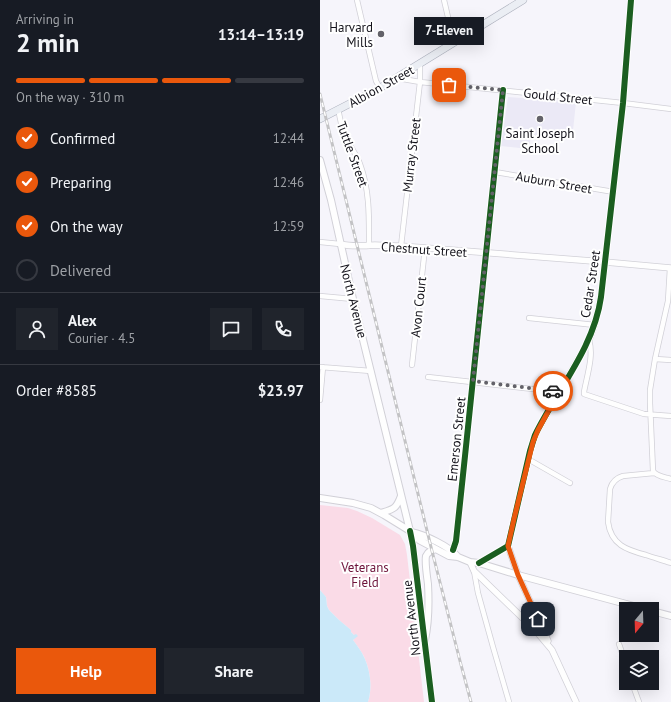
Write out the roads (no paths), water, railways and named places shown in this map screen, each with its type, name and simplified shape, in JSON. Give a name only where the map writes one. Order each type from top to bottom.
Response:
[{"type":"main road","name":"Albion Street","points":[[320,119],[380,88],[523,0]]},
{"type":"main road","name":"North Avenue","points":[[320,160],[410,531]]},
{"type":"main road","points":[[381,513],[395,507],[401,496]]},
{"type":"main road","points":[[320,498],[358,504],[371,508],[410,531],[419,540],[449,556],[458,557],[470,562],[479,563],[619,602]]},
{"type":"main road","points":[[410,531],[420,534],[453,550],[458,557]]},
{"type":"main road","points":[[425,640],[428,618],[426,557],[429,551],[436,549]]},
{"type":"main road","points":[[659,613],[671,616]]},
{"type":"street","points":[[357,0],[376,81],[380,88]]},
{"type":"street","points":[[444,0],[451,30],[457,41]]},
{"type":"street","name":"Cedar Street","points":[[508,546],[535,435],[589,340],[595,326],[600,302],[614,192],[631,0]]},
{"type":"street","name":"Murray Street","points":[[401,246],[420,82],[420,64]]},
{"type":"street","name":"Gould Street","points":[[397,78],[420,82],[623,102],[671,109]]},
{"type":"street","name":"Emerson Street","points":[[453,550],[456,542],[503,90]]},
{"type":"street","name":"Tuttle Street","points":[[338,110],[344,134],[360,164],[367,191],[370,221],[369,246]]},
{"type":"street","name":"Auburn Street","points":[[495,172],[614,192]]},
{"type":"street","name":"Chestnut Street","points":[[320,242],[347,246],[401,246],[671,268]]},
{"type":"street","name":"Avon Court","points":[[412,365],[425,248]]},
{"type":"street","points":[[654,473],[650,394],[655,359],[668,301],[671,268]]},
{"type":"street","points":[[320,296],[353,299]]},
{"type":"street","points":[[529,318],[595,326]]},
{"type":"street","points":[[589,340],[592,349],[584,394],[644,414],[671,416]]},
{"type":"street","points":[[655,359],[671,360]]},
{"type":"street","points":[[320,400],[321,367],[371,371]]},
{"type":"street","points":[[428,377],[559,392]]},
{"type":"street","points":[[528,459],[570,483]]},
{"type":"street","points":[[671,479],[654,473],[623,476],[618,478],[611,485],[608,516],[608,526],[614,538],[624,548],[671,563]]},
{"type":"street","name":"North Avenue","points":[[410,531],[432,702]]},
{"type":"street","points":[[479,563],[508,546],[518,575],[576,702]]},
{"type":"street","points":[[470,562],[474,571],[478,593],[509,702]]},
{"type":"street","points":[[474,571],[531,626],[552,650]]},
{"type":"street","points":[[619,644],[621,650]]},
{"type":"street","points":[[635,690],[639,702]]},
{"type":"water","points":[[320,590],[326,597],[329,610],[351,630],[354,635],[356,634],[358,636],[353,640],[365,659],[370,677],[370,696],[368,702],[320,702]]},
{"type":"railway","points":[[320,94],[432,551],[471,702]]},
{"type":"place","name":"Harvard Mills","points":[[381,34]]},
{"type":"place","name":"7-Eleven","points":[[449,85]]},
{"type":"place","name":"Saint Joseph School","points":[[540,119]]},
{"type":"park label","name":"Veterans Field","points":[[365,574]]}]
